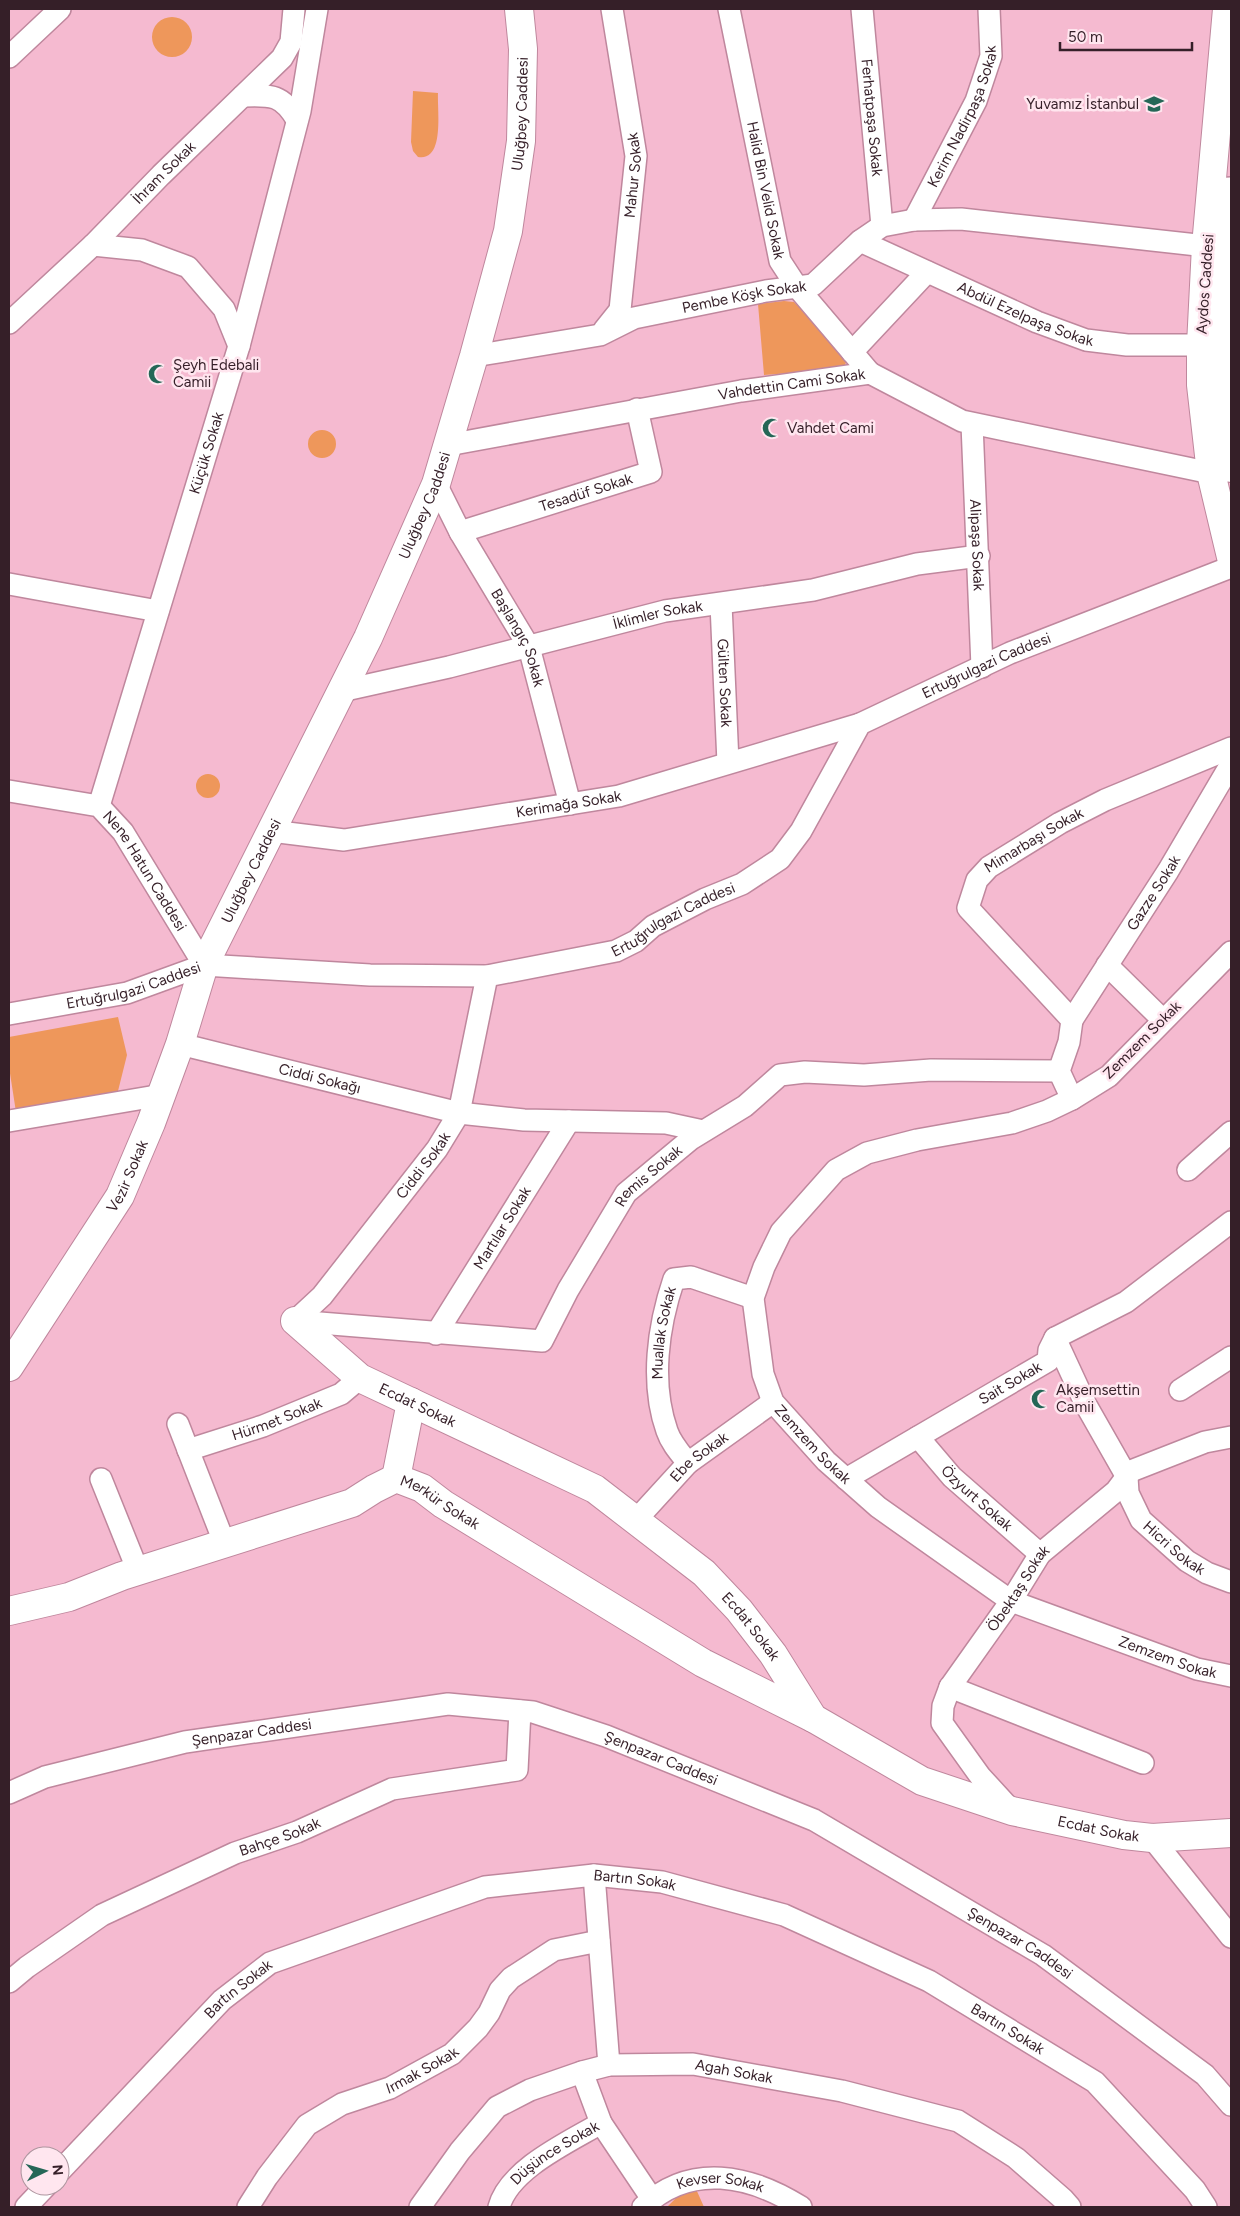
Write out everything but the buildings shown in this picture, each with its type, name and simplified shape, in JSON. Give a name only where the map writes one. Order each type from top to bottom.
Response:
[{"type":"street","points":[[9,57],[60,9]]},
{"type":"street","name":"İhram Sokak","points":[[9,323],[93,245],[288,50],[291,42],[294,9]]},
{"type":"street","name":"Küçük Sokak","points":[[99,806],[239,346],[297,120],[317,9]]},
{"type":"street","name":"Uluğbey Caddesi","points":[[204,965],[368,638],[436,484],[474,356],[508,231],[521,141],[523,49],[519,9]]},
{"type":"street","name":"Mahur Sokak","points":[[600,335],[620,310],[636,156],[612,9]]},
{"type":"street","name":"Halid Bin Velid Sokak","points":[[729,9],[780,261],[797,287],[870,374]]},
{"type":"street","name":"Ferhatpaşa Sokak","points":[[862,9],[882,226]]},
{"type":"street","name":"Kerim Nadirpaşa Sokak","points":[[914,220],[976,101],[990,56],[989,9]]},
{"type":"street","name":"Aydos Caddesi","points":[[1227,9],[1220,384],[1231,558]]},
{"type":"street","points":[[243,96],[272,96],[284,101],[297,120]]},
{"type":"street","name":"Aydos Caddesi","points":[[1225,194],[1206,246],[1201,345],[1201,385],[1225,461]]},
{"type":"street","name":"Pembe Köşk Sokak","points":[[474,356],[600,335],[634,318],[766,291],[813,286],[860,241],[882,226],[914,220],[961,219],[1206,246]]},
{"type":"street","name":"Abdül Ezelpaşa Sokak","points":[[860,241],[1037,322],[1086,340],[1127,345],[1201,345]]},
{"type":"street","points":[[93,245],[142,250],[188,268],[224,309],[239,346]]},
{"type":"street","points":[[852,352],[927,272]]},
{"type":"street","name":"Vahdettin Cami Sokak","points":[[448,445],[741,390],[870,374],[962,421],[972,424],[1225,461]]},
{"type":"street","name":"Tesadüf Sokak","points":[[460,532],[651,472],[637,409]]},
{"type":"street","name":"Alipaşa Sokak","points":[[972,424],[979,556],[982,667]]},
{"type":"street","name":"Başlangıç Sokak","points":[[436,484],[460,532],[529,646],[570,804]]},
{"type":"street","name":"İklimler Sokak","points":[[341,691],[449,667],[665,611],[813,590],[917,564],[979,556]]},
{"type":"street","name":"Ertuğrulgazi Caddesi","points":[[9,1014],[127,993],[204,965],[370,975],[487,976],[616,951],[636,941],[653,926],[705,898],[742,884],[780,859],[801,831],[860,724],[1021,649],[1231,567]]},
{"type":"street","points":[[9,584],[158,611]]},
{"type":"street","name":"Gülten Sokak","points":[[721,604],[728,763]]},
{"type":"street","name":"Kerimağa Sokak","points":[[271,831],[344,840],[619,796],[860,724]]},
{"type":"street","name":"Mimarbaşı Sokak","points":[[1072,1020],[968,908],[977,880],[989,867],[1060,823],[1105,800],[1231,748]]},
{"type":"street","name":"Gazze Sokak","points":[[1072,1020],[1168,871],[1231,764]]},
{"type":"street","name":"Nene Hatun Caddesi","points":[[9,791],[99,806],[123,832],[204,965]]},
{"type":"street","name":"Zemzem Sokak","points":[[1231,952],[1109,1076],[1072,1099],[1047,1112],[1012,1123],[917,1140],[867,1153],[836,1170],[781,1232],[764,1267],[753,1298],[763,1374],[773,1402],[826,1461],[878,1508],[1011,1601],[1197,1669],[1231,1676]]},
{"type":"street","name":"Vezir Sokak","points":[[9,1367],[120,1196],[162,1094],[180,1044],[204,965]]},
{"type":"street","points":[[1107,965],[1163,1020]]},
{"type":"street","name":"Ciddi Sokak","points":[[295,1321],[322,1296],[437,1148],[459,1113],[487,976]]},
{"type":"street","points":[[1072,1020],[1069,1042],[1059,1072],[1072,1099]]},
{"type":"street","name":"Ciddi Sokağı","points":[[180,1044],[459,1113],[524,1120],[666,1123],[703,1132]]},
{"type":"street","name":"Remis Sokak","points":[[295,1321],[436,1334],[542,1340],[568,1290],[626,1193],[653,1169],[703,1132],[745,1106],[780,1075],[805,1072],[864,1075],[931,1070],[1059,1072]]},
{"type":"street","points":[[9,1121],[162,1094]]},
{"type":"street","name":"Martılar Sokak","points":[[436,1334],[569,1121]]},
{"type":"street","points":[[1188,1170],[1231,1132]]},
{"type":"street","points":[[1055,1338],[1126,1302],[1231,1222]]},
{"type":"street","name":"Muallak Sokak","points":[[688,1463],[676,1450],[667,1433],[659,1402],[658,1369],[661,1336],[666,1304],[674,1279],[691,1277],[753,1298]]},
{"type":"street","name":"Ecdat Sokak","points":[[295,1321],[360,1378],[587,1485],[704,1572],[739,1610],[773,1654],[813,1718],[922,1781],[1012,1811],[1124,1835],[1152,1838],[1231,1833]]},
{"type":"street","name":"Sait Sokak","points":[[846,1479],[1048,1361],[1049,1350],[1055,1338]]},
{"type":"street","name":"Hicri Sokak","points":[[1055,1338],[1086,1405],[1127,1476],[1128,1493],[1141,1520],[1187,1561],[1207,1573],[1231,1582]]},
{"type":"street","points":[[1180,1390],[1231,1356]]},
{"type":"street","name":"Hürmet Sokak","points":[[188,1450],[263,1426],[341,1394],[360,1378]]},
{"type":"street","points":[[396,1478],[411,1402]]},
{"type":"street","name":"Ebe Sokak","points":[[635,1521],[688,1463],[773,1402]]},
{"type":"street","points":[[178,1424],[224,1542]]},
{"type":"street","name":"Özyurt Sokak","points":[[918,1437],[952,1477],[1040,1554]]},
{"type":"street","name":"Öbektaş Sokak","points":[[1012,1811],[980,1776],[942,1722],[943,1706],[950,1687],[1011,1601],[1040,1554],[1116,1491],[1131,1471],[1205,1442],[1231,1437]]},
{"type":"street","name":"Merkür Sokak","points":[[9,1611],[68,1598],[138,1571],[224,1542],[352,1503],[396,1478],[422,1488],[444,1504],[703,1663],[813,1718]]},
{"type":"street","points":[[101,1479],[138,1571]]},
{"type":"street","points":[[950,1687],[1143,1763]]},
{"type":"street","name":"Şenpazar Caddesi","points":[[9,1792],[45,1777],[186,1742],[448,1704],[533,1712],[606,1736],[814,1820],[1043,1955],[1205,2075],[1231,2105]]},
{"type":"street","name":"Bahçe Sokak","points":[[9,1982],[27,1967],[102,1915],[235,1853],[297,1832],[392,1789],[517,1770],[520,1711]]},
{"type":"street","points":[[1152,1838],[1231,1937]]},
{"type":"street","points":[[594,1875],[609,2065]]},
{"type":"street","name":"Bartın Sokak","points":[[70,2160],[222,2000],[270,1963],[485,1887],[594,1875],[662,1882],[784,1915],[929,1981],[1095,2082],[1195,2190],[1206,2207]]},
{"type":"street","name":"Irmak Sokak","points":[[248,2207],[267,2177],[307,2125],[342,2104],[390,2088],[452,2054],[489,2013],[500,1990],[510,1978],[554,1950],[599,1941]]},
{"type":"street","name":"Agah Sokak","points":[[420,2207],[460,2151],[498,2108],[530,2090],[609,2065],[693,2064],[842,2090],[958,2121],[1016,2158],[1070,2207]]},
{"type":"street","name":"Düşünce Sokak","points":[[499,2207],[502,2195],[530,2166],[601,2122],[582,2072]]},
{"type":"street","points":[[601,2122],[647,2203]]},
{"type":"street","name":"Kevser Sokak","points":[[647,2203],[681,2182],[703,2177],[736,2179],[760,2186],[801,2207]]},
{"type":"street","points":[[26,2207],[36,2196]]},
{"type":"shaded area","points":[[176,17],[183,20],[189,26],[192,37],[191,45],[183,54],[176,57],[168,57],[161,54],[153,45],[152,33],[155,26],[164,18]]},
{"type":"shaded area","points":[[413,91],[438,93],[438,133],[432,152],[427,156],[418,157],[413,151],[411,142]]},
{"type":"shaded area","points":[[784,301],[794,302],[842,353],[846,362],[844,369],[764,375],[758,304]]},
{"type":"shaded area","points":[[322,430],[332,434],[336,444],[332,454],[322,458],[312,454],[308,444],[312,434]]},
{"type":"shaded area","points":[[208,774],[216,778],[220,786],[216,794],[208,798],[200,794],[196,786],[200,778]]},
{"type":"shaded area","points":[[118,1017],[127,1055],[117,1095],[16,1112],[9,1067],[9,1037]]},
{"type":"shaded area","points":[[696,2189],[704,2207],[667,2207],[677,2197]]},
{"type":"place","name":"Yuvamız İstanbul","points":[[1154,104]]},
{"type":"place","name":"Şeyh Edebali Camii","points":[[158,374]]},
{"type":"place","name":"Vahdet Cami","points":[[772,428]]},
{"type":"place","name":"Akşemsettin Camii","points":[[1041,1399]]}]
